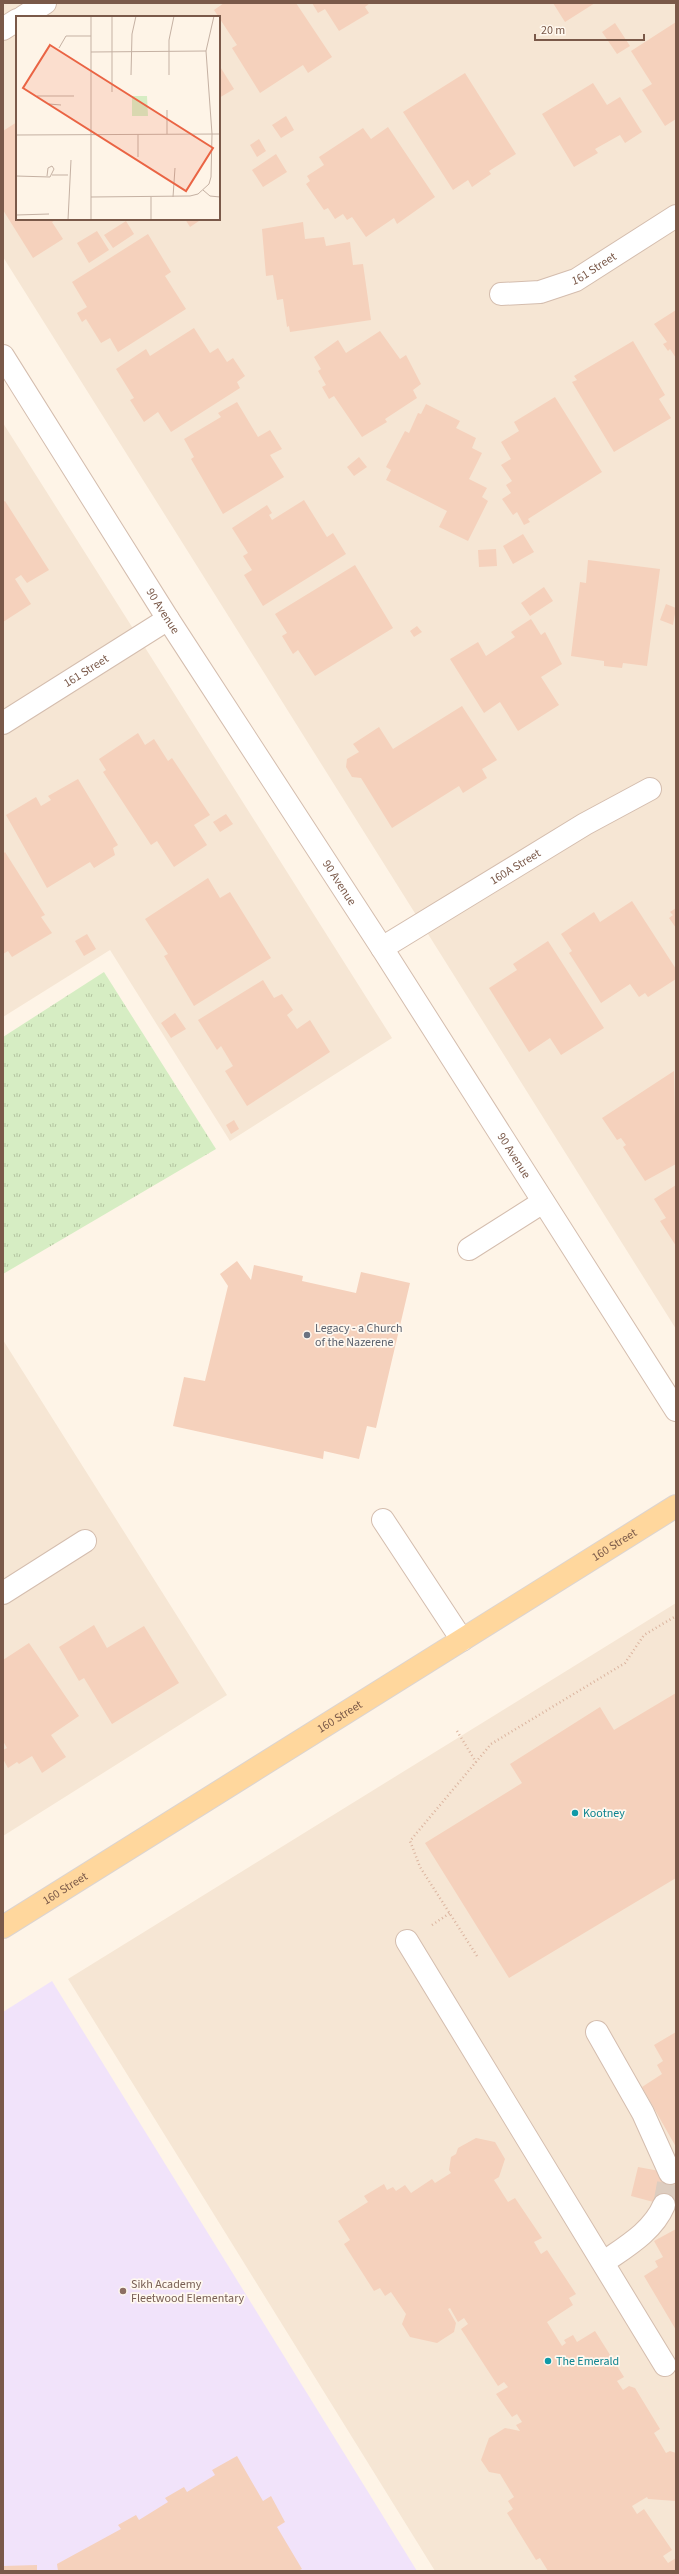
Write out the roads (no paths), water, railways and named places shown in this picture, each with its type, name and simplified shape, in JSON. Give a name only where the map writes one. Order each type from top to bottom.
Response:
[{"type":"main road","name":"160 Street","points":[[3,1927],[676,1506]]},
{"type":"street","points":[[24,16],[45,3]]},
{"type":"street","points":[[3,29],[16,21]]},
{"type":"street","name":"161 Street","points":[[500,294],[540,292],[576,280],[676,216]]},
{"type":"street","name":"90 Avenue","points":[[3,356],[168,619],[382,948],[676,1410]]},
{"type":"street","name":"161 Street","points":[[3,723],[168,619]]},
{"type":"street","name":"160A Street","points":[[382,948],[585,824],[650,789]]},
{"type":"street","points":[[469,1250],[543,1202]]},
{"type":"street","points":[[383,1520],[462,1640]]},
{"type":"street","points":[[3,1593],[85,1541]]},
{"type":"street","points":[[407,1941],[604,2262],[665,2365]]},
{"type":"street","points":[[597,2032],[643,2113],[670,2173]]},
{"type":"street","points":[[604,2262],[647,2230],[658,2219],[664,2205]]},
{"type":"tunnel","points":[[664,2205],[670,2173]]},
{"type":"place","name":"Legacy - a Church of the Nazerene","points":[[307,1335]]},
{"type":"place","name":"Kootney","points":[[575,1813]]},
{"type":"place","name":"Sikh Academy Fleetwood Elementary","points":[[123,2291]]},
{"type":"place","name":"The Emerald","points":[[548,2361]]}]
